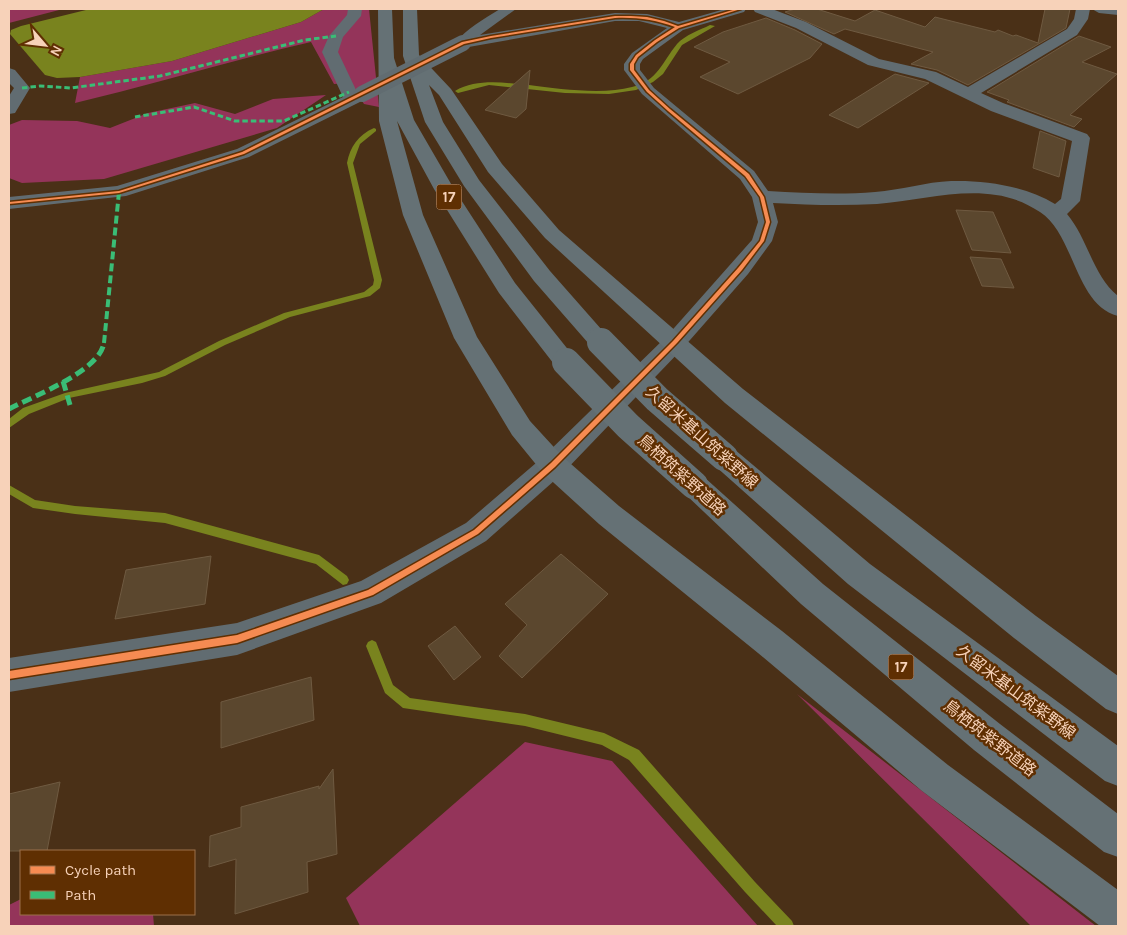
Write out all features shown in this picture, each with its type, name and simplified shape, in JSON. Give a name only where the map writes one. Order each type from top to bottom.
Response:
[{"type":"main road","name":"鳥栖筑紫野道路","points":[[385,9],[386,58],[405,120],[444,189],[507,288],[566,362],[628,426],[812,594],[987,737],[1118,838]]},
{"type":"main road","name":"久留米基山筑紫野線","points":[[410,9],[411,56],[434,122],[470,182],[542,276],[597,338],[657,399],[859,574],[1118,768]]},
{"type":"main road","points":[[411,56],[445,92],[495,168],[552,234],[734,396],[1025,627],[1118,697]]},
{"type":"main road","points":[[386,58],[388,121],[413,215],[466,338],[521,428],[553,465],[610,515],[770,642],[935,778],[1118,915]]},
{"type":"street","points":[[356,9],[354,16],[336,36],[330,52],[357,96]]},
{"type":"street","points":[[463,43],[479,28],[508,9]]},
{"type":"street","points":[[9,675],[237,639],[370,593],[476,532],[553,465],[675,342],[740,269],[762,241],[768,222],[762,197],[746,176],[644,86],[632,70],[632,64],[637,56],[678,27],[740,9]]},
{"type":"street","points":[[760,9],[801,25],[874,62],[930,75],[968,94],[1081,138],[1070,201],[1055,214]]},
{"type":"street","points":[[968,94],[1072,32],[1081,19],[1083,9]]},
{"type":"street","points":[[1099,9],[1118,11]]},
{"type":"street","points":[[9,202],[119,192],[243,153],[463,43],[621,16],[649,19],[678,27]]},
{"type":"street","points":[[9,73],[22,88],[9,109]]},
{"type":"street","points":[[762,197],[799,199],[877,198],[952,187],[998,191],[1031,199],[1055,214],[1067,230],[1091,280],[1118,308]]},
{"type":"street","points":[[9,192],[29,200]]},
{"type":"shaded area","points":[[9,9],[63,9],[9,23]]},
{"type":"shaded area","points":[[90,9],[324,9],[301,22],[172,61],[80,77],[57,78],[45,75],[10,34],[11,30],[21,26]]},
{"type":"shaded area","points":[[324,9],[369,9],[379,107],[364,104],[350,83],[334,84],[311,42],[75,103],[80,77],[172,61],[301,22]]},
{"type":"shaded area","points":[[326,95],[277,128],[104,179],[22,183],[9,178],[9,125],[22,120],[77,121],[110,128],[148,113],[195,103],[235,114],[273,99]]},
{"type":"shaded area","points":[[797,694],[1096,926],[1031,926]]},
{"type":"shaded area","points":[[525,742],[612,761],[758,926],[360,926],[346,898]]},
{"type":"shaded area","points":[[20,900],[20,915],[153,915],[154,926],[9,926],[9,905]]},
{"type":"building","points":[[795,9],[817,9],[855,21],[875,10],[925,27],[935,17],[995,32],[998,30],[1038,43],[1045,9],[1070,9],[1066,28],[968,85],[937,70],[911,64],[933,52],[845,29],[834,34],[785,12]]},
{"type":"building","points":[[766,18],[822,44],[810,58],[738,94],[700,77],[730,62],[694,47],[723,32]]},
{"type":"building","points":[[1079,36],[1111,47],[1082,62],[1117,74],[1070,115],[1082,119],[1074,127],[1007,102],[1009,100],[987,92]]},
{"type":"building","points":[[530,70],[526,109],[516,118],[485,110]]},
{"type":"building","points":[[895,74],[929,83],[858,128],[829,115]]},
{"type":"building","points":[[1040,131],[1066,141],[1059,177],[1033,168]]},
{"type":"building","points":[[956,210],[993,212],[1011,253],[972,250]]},
{"type":"building","points":[[970,257],[1001,259],[1014,288],[982,286]]},
{"type":"building","points":[[561,554],[608,594],[522,678],[499,656],[527,625],[505,604]]},
{"type":"building","points":[[211,556],[205,604],[115,619],[126,570]]},
{"type":"building","points":[[455,626],[481,657],[454,680],[428,646]]},
{"type":"building","points":[[311,677],[314,720],[221,748],[221,702]]},
{"type":"building","points":[[333,769],[337,854],[307,862],[308,892],[235,914],[236,859],[209,867],[210,836],[241,827],[241,807],[319,786],[319,789]]},
{"type":"building","points":[[60,782],[47,850],[9,851],[9,794]]},
{"type":"waterway","points":[[458,91],[489,83],[565,91],[609,92],[634,89],[651,81],[661,73],[680,44],[712,26]]},
{"type":"waterway","points":[[9,424],[26,411],[68,395],[162,374],[222,343],[287,315],[367,294],[377,286],[378,280],[350,163],[357,143],[374,130]]},
{"type":"waterway","points":[[9,489],[33,504],[75,510],[165,518],[319,560],[343,580]]},
{"type":"waterway","points":[[372,646],[389,689],[407,704],[525,720],[604,739],[634,755],[750,887],[787,926]]},
{"type":"marked path","points":[[22,88],[40,86],[71,88],[160,76],[305,40],[336,36]]},
{"type":"marked path","points":[[135,117],[194,107],[235,121],[284,121],[349,92]]},
{"type":"marked path","points":[[9,409],[84,370],[103,349],[119,192]]},
{"type":"marked path","points":[[63,381],[70,405]]},
{"type":"cycle path","points":[[9,675],[237,639],[370,593],[476,532],[553,465],[675,342],[740,269],[762,241],[768,222],[762,197],[747,175],[648,91],[632,70],[632,64],[637,56],[678,27],[739,9]]},
{"type":"cycle path","points":[[9,203],[119,192],[243,153],[463,43],[615,17],[647,18],[678,27]]}]
